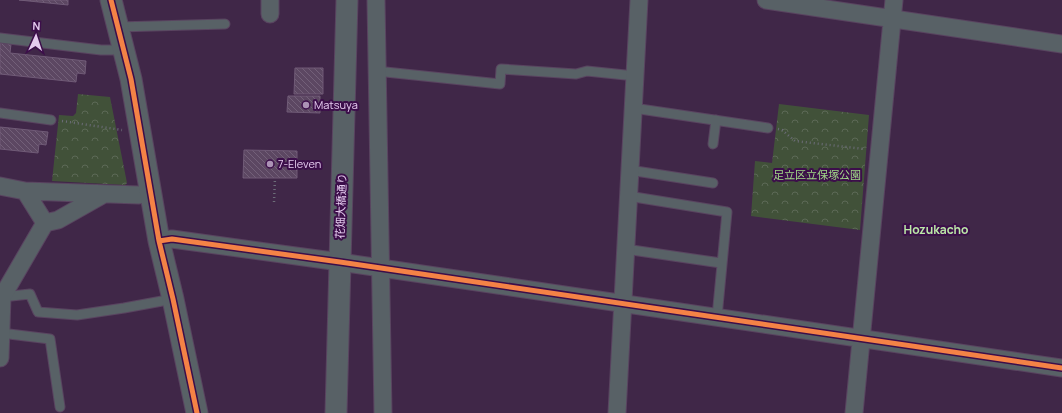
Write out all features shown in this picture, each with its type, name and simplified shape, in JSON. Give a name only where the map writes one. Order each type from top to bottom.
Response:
[{"type":"street","points":[[111,0],[131,79],[159,241],[197,413]]},
{"type":"street","name":"花畑大橋通り","points":[[336,413],[347,0]]},
{"type":"street","points":[[376,0],[376,71],[383,413]]},
{"type":"street","points":[[617,413],[639,0]]},
{"type":"street","points":[[766,0],[1062,44]]},
{"type":"street","points":[[854,413],[894,0]]},
{"type":"street","points":[[0,186],[25,192],[139,195],[150,193]]},
{"type":"street","points":[[25,192],[45,223]]},
{"type":"street","points":[[0,358],[2,297],[45,223],[58,220],[104,194]]},
{"type":"street","points":[[159,241],[172,239],[340,262],[1062,368]]},
{"type":"lane","points":[[118,27],[225,24]]},
{"type":"lane","points":[[0,38],[101,50],[124,50]]},
{"type":"lane","points":[[376,71],[500,84],[501,69],[576,74],[587,71],[635,76]]},
{"type":"lane","points":[[633,108],[768,128]]},
{"type":"lane","points":[[0,113],[51,120]]},
{"type":"lane","points":[[713,144],[716,120]]},
{"type":"lane","points":[[629,170],[713,183]]},
{"type":"lane","points":[[628,196],[726,212],[717,317]]},
{"type":"lane","points":[[625,249],[721,263]]},
{"type":"lane","points":[[2,297],[30,294],[38,312],[77,315],[173,299]]},
{"type":"lane","points":[[1,333],[50,339],[60,407]]},
{"type":"path","points":[[51,120],[127,130]]},
{"type":"path","points":[[768,128],[782,130],[795,141],[865,149]]},
{"type":"path","points":[[274,202],[275,178]]},
{"type":"green space","points":[[78,94],[110,97],[127,183],[125,185],[52,181],[59,115],[73,116],[76,113]]},
{"type":"green space","name":"足立区立保塚公園","points":[[779,104],[869,115],[860,230],[751,216],[755,161],[772,163]]},
{"type":"building","points":[[19,0],[68,0],[68,5]]},
{"type":"building","points":[[0,43],[11,44],[10,53],[86,61],[85,74],[77,73],[76,82],[0,74]]},
{"type":"building","points":[[295,68],[323,68],[323,94],[294,94]]},
{"type":"building","points":[[288,96],[320,96],[320,113],[287,112]]},
{"type":"building","points":[[0,127],[48,132],[46,145],[39,144],[38,153],[0,149]]},
{"type":"building","name":"7-Eleven","points":[[244,150],[297,151],[297,178],[243,178]]},
{"type":"cycle path","points":[[111,0],[131,79],[159,241],[197,413]]},
{"type":"cycle path","points":[[159,241],[172,239],[340,262],[1062,368]]},
{"type":"place","name":"Matsuya","points":[[306,105]]},
{"type":"place","name":"7-Eleven","points":[[270,164]]},
{"type":"district","name":"Hozukacho","points":[[936,230]]}]
